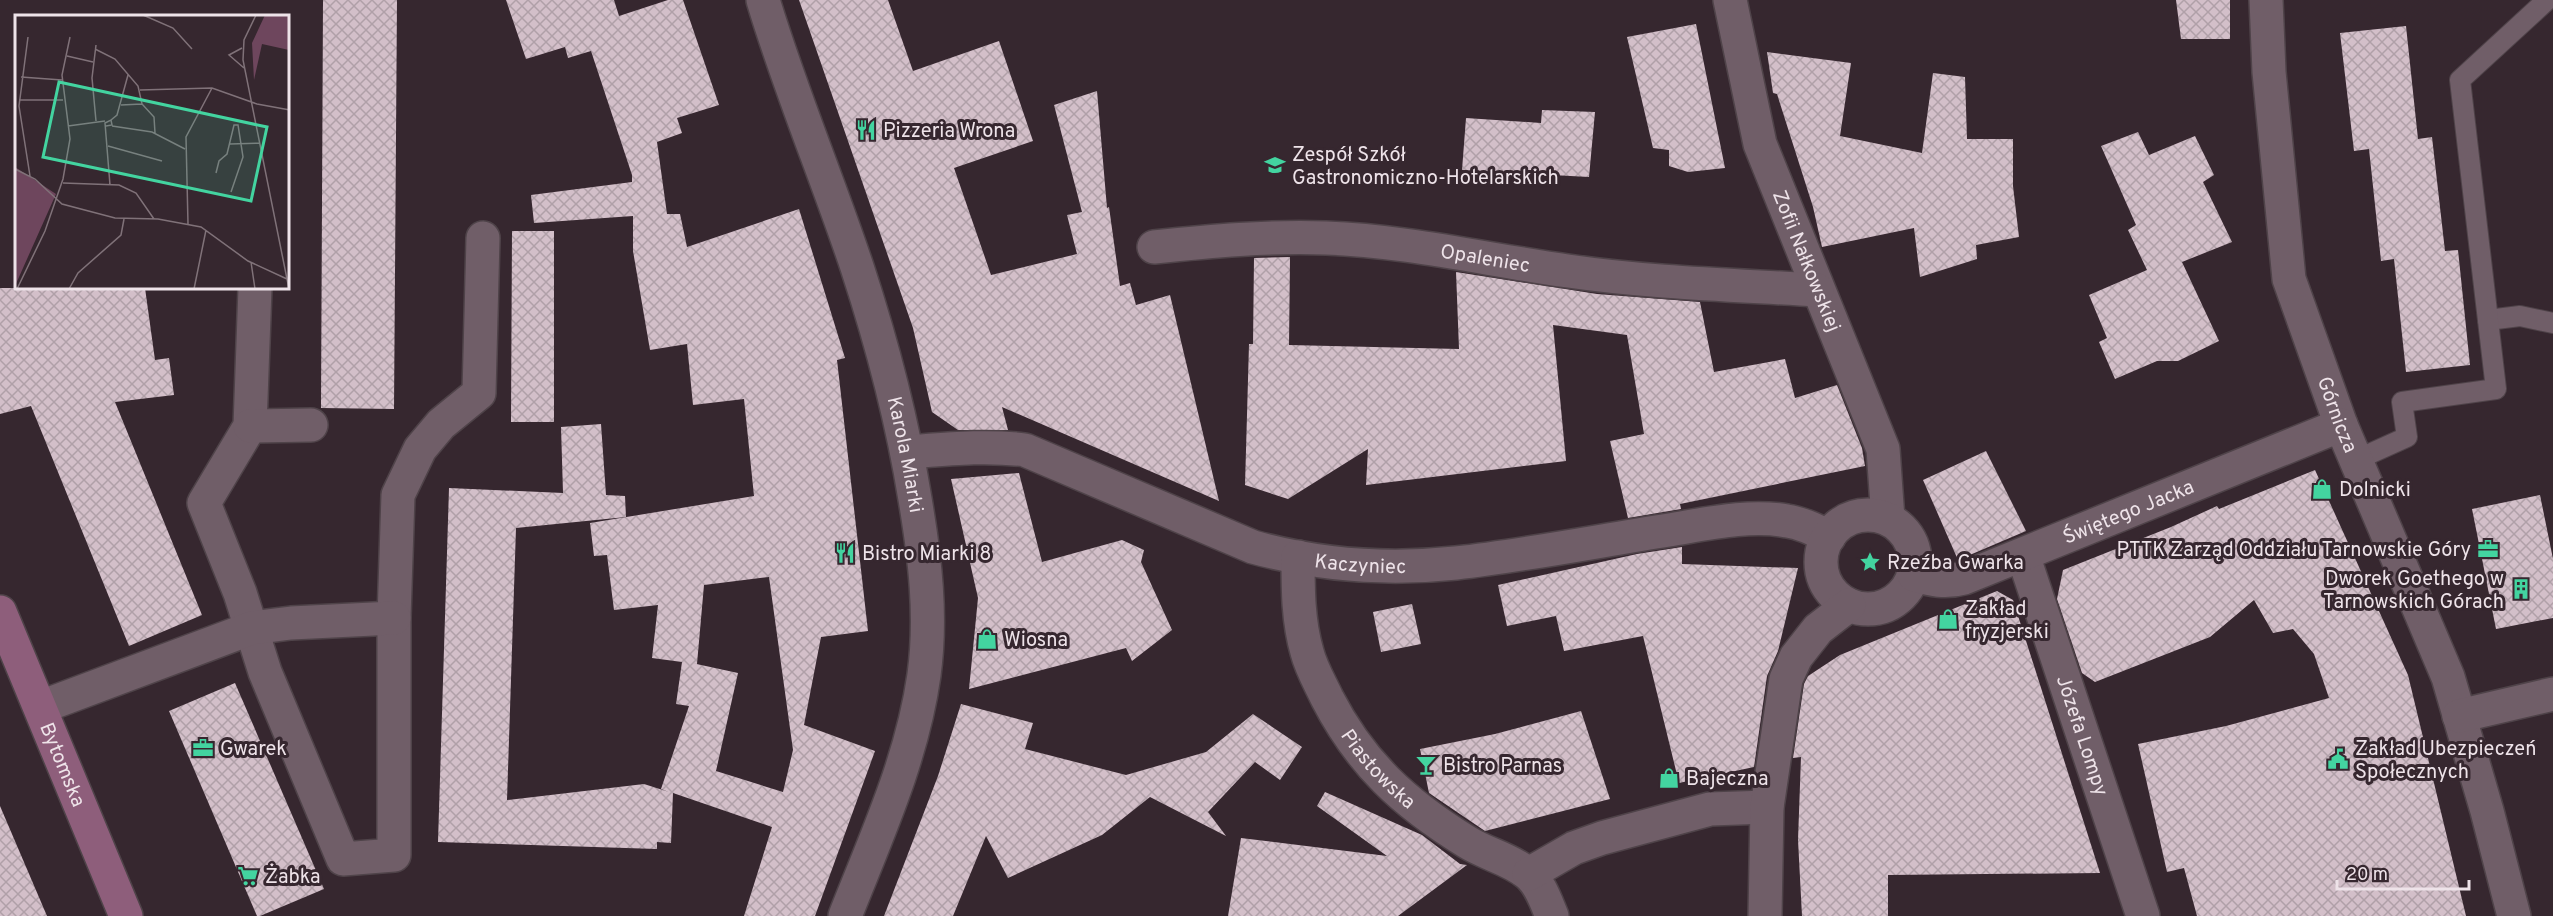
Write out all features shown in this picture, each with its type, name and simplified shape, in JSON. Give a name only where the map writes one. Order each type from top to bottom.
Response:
[{"type":"street","name":"Karola Miarki","points":[[763,0],[879,336],[908,452],[924,553],[928,596],[924,674],[913,736],[845,916]]},
{"type":"street","name":"Zofii Nałkowskiej","points":[[1731,0],[1760,144],[1883,449],[1888,519]]},
{"type":"street","name":"Górnicza","points":[[2266,0],[2269,72],[2289,279],[2341,425],[2448,677],[2506,877],[2514,916]]},
{"type":"street","points":[[255,290],[250,426],[204,503],[240,593],[265,672],[343,859],[393,855],[394,618],[398,495],[420,449],[441,424],[479,393],[483,238]]},
{"type":"street","name":"Opaleniec","points":[[1154,247],[1255,238],[1327,238],[1458,252],[1600,275],[1817,290]]},
{"type":"street","points":[[250,426],[311,425]]},
{"type":"street","name":"Świętego Jacka","points":[[1914,575],[1952,582],[2341,425]]},
{"type":"street","name":"Kaczyniec","points":[[908,452],[981,447],[1025,450],[1253,547],[1335,563],[1392,566],[1457,562],[1713,523],[1756,520],[1787,521],[1829,537]]},
{"type":"street","points":[[1862,515],[1875,515],[1888,519],[1908,536],[1916,562],[1914,575],[1902,594],[1883,607],[1860,608],[1849,605],[1829,588],[1821,562],[1823,549],[1838,526],[1862,515]]},
{"type":"street","name":"Józefa Lompy","points":[[2023,555],[2143,916]]},
{"type":"street","name":"Piastowska","points":[[1298,557],[1298,596],[1307,654],[1352,743],[1375,771],[1433,821],[1476,848],[1529,874]]},
{"type":"street","points":[[1765,916],[1767,807],[1786,679],[1791,665],[1818,629],[1849,605]]},
{"type":"street","name":"Bytomska","points":[[0,612],[126,916]]},
{"type":"street","points":[[41,707],[252,628],[291,623],[394,618]]},
{"type":"street","points":[[2459,716],[2553,694]]},
{"type":"street","points":[[1552,916],[1529,874],[1574,848],[1602,838],[1710,809],[1767,807]]},
{"type":"lane","points":[[2356,460],[2407,437],[2402,402],[2496,389],[2460,80],[2547,0]]},
{"type":"lane","points":[[2488,320],[2520,316],[2553,322]]},
{"type":"building","points":[[323,0],[397,0],[394,409],[321,408]]},
{"type":"building","points":[[506,0],[614,0],[619,16],[668,0],[683,0],[719,105],[677,118],[682,133],[657,142],[667,214],[680,214],[687,247],[799,209],[845,358],[837,360],[868,631],[821,637],[804,725],[875,751],[815,916],[744,916],[772,827],[673,793],[671,843],[657,842],[657,849],[438,842],[449,488],[563,493],[561,427],[601,424],[606,495],[625,496],[626,517],[516,528],[507,800],[644,784],[669,792],[661,789],[689,706],[676,704],[682,662],[652,658],[658,605],[614,610],[607,555],[594,556],[590,523],[754,496],[744,399],[693,405],[687,344],[650,350],[633,251],[633,216],[534,223],[531,195],[632,182],[632,175],[591,51],[568,58],[565,47],[526,59]],"holes":[[[769,577],[793,750],[783,792],[716,771],[738,673],[692,663],[697,664],[704,585]]]},
{"type":"building","points":[[799,0],[888,0],[913,71],[999,41],[1033,141],[954,168],[991,275],[1077,254],[1067,215],[1082,212],[1054,105],[1097,91],[1107,208],[1109,207],[1120,286],[1130,283],[1136,305],[1170,295],[1219,501],[1002,407],[1008,430],[958,430],[932,412],[913,328]]},
{"type":"building","points":[[2176,0],[2230,0],[2230,39],[2181,39]]},
{"type":"building","points":[[1696,24],[1725,168],[1688,172],[1669,166],[1669,150],[1653,148],[1627,37]]},
{"type":"building","points":[[2406,26],[2418,139],[2432,137],[2445,251],[2458,250],[2470,365],[2406,372],[2394,259],[2381,261],[2369,149],[2354,151],[2340,33]]},
{"type":"building","points":[[1767,52],[1851,63],[1840,136],[1922,153],[1933,73],[1965,77],[1967,139],[2013,139],[2013,186],[2019,237],[1976,245],[1977,259],[1920,277],[1914,228],[1822,247],[1813,207],[1777,94],[1773,93]]},
{"type":"building","points":[[1542,110],[1595,112],[1589,177],[1462,170],[1466,118],[1541,123]]},
{"type":"building","points":[[2138,132],[2149,155],[2195,136],[2214,175],[2203,182],[2232,242],[2182,262],[2219,341],[2178,361],[2157,361],[2115,379],[2099,342],[2107,338],[2089,295],[2147,270],[2128,230],[2136,225],[2101,146]]},
{"type":"building","points":[[512,231],[554,231],[554,422],[511,422]]},
{"type":"building","points":[[1290,257],[1289,345],[1459,349],[1456,272],[1597,294],[1700,302],[1714,372],[1785,359],[1795,398],[1837,385],[1862,448],[1865,466],[1680,504],[1681,509],[1628,518],[1610,441],[1644,434],[1627,335],[1553,325],[1566,461],[1366,485],[1368,449],[1288,499],[1245,485],[1249,344],[1253,344],[1254,258]]},
{"type":"building","points":[[0,288],[145,290],[155,360],[169,358],[174,395],[115,402],[202,615],[129,646],[31,406],[0,414]]},
{"type":"building","points":[[1986,451],[2026,531],[1958,560],[1923,480]]},
{"type":"building","points":[[2315,470],[2408,675],[2466,916],[2197,916],[2184,868],[2167,872],[2138,744],[2226,726],[2329,698],[2314,654],[2293,629],[2273,633],[2254,600],[2210,637],[2095,682],[2082,673],[2057,599],[2063,570],[2217,506],[2219,509]]},
{"type":"building","points":[[1019,473],[1042,562],[1122,540],[1144,550],[1141,562],[1172,630],[1132,661],[1126,648],[969,689],[978,598],[951,479]]},
{"type":"building","name":"Dworek Goethego w Tarnowskich Górach","points":[[2540,495],[2553,559],[2553,618],[2496,629],[2472,509]]},
{"type":"building","points":[[1682,547],[1682,564],[1798,568],[1778,651],[1767,676],[1754,767],[1679,783],[1643,636],[1564,651],[1556,616],[1507,626],[1498,585],[1637,554]]},
{"type":"building","points":[[1997,591],[2013,600],[2100,873],[1888,875],[1888,916],[1802,916],[1798,840],[1801,757],[1793,758],[1804,684],[1808,676],[1840,655]]},
{"type":"building","points":[[1412,604],[1421,644],[1381,652],[1373,612]]},
{"type":"building","points":[[235,683],[324,889],[260,916],[257,916],[169,711]]},
{"type":"building","points":[[961,704],[1033,723],[1025,749],[1126,775],[1206,752],[1253,714],[1302,747],[1280,780],[1255,762],[1208,812],[1226,836],[1150,797],[1102,835],[1008,878],[986,836],[953,916],[884,916],[938,776]]},
{"type":"building","points":[[1581,711],[1610,799],[1485,831],[1429,793],[1420,749],[1495,734]]},
{"type":"building","points":[[1325,792],[1422,835],[1460,864],[1467,865],[1398,916],[1228,916],[1241,838],[1387,856],[1317,806]]},
{"type":"building","points":[[0,806],[47,916],[0,916]]},
{"type":"place","name":"Pizzeria Wrona","points":[[866,130]]},
{"type":"place","name":"Zespół Szkół Gastronomiczno-Hotelarskich","points":[[1275,165]]},
{"type":"place","name":"Dolnicki","points":[[2322,489]]},
{"type":"place","name":"PTTK Zarząd Oddziału Tarnowskie Góry","points":[[2488,549]]},
{"type":"place","name":"Bistro Miarki 8","points":[[845,553]]},
{"type":"place","name":"Rzeźba Gwarka","points":[[1870,562]]},
{"type":"place","name":"Dworek Goethego w Tarnowskich Górach","points":[[2521,589]]},
{"type":"place","name":"Zakład fryzjerski","points":[[1948,619]]},
{"type":"place","name":"Wiosna","points":[[987,639]]},
{"type":"place","name":"Gwarek","points":[[203,748]]},
{"type":"place","name":"Zakład Ubezpieczeń Społecznych","points":[[2338,759]]},
{"type":"place","name":"Bistro Parnas","points":[[1426,765]]},
{"type":"place","name":"Bajeczna","points":[[1669,778]]},
{"type":"place","name":"Żabka","points":[[248,876]]}]
